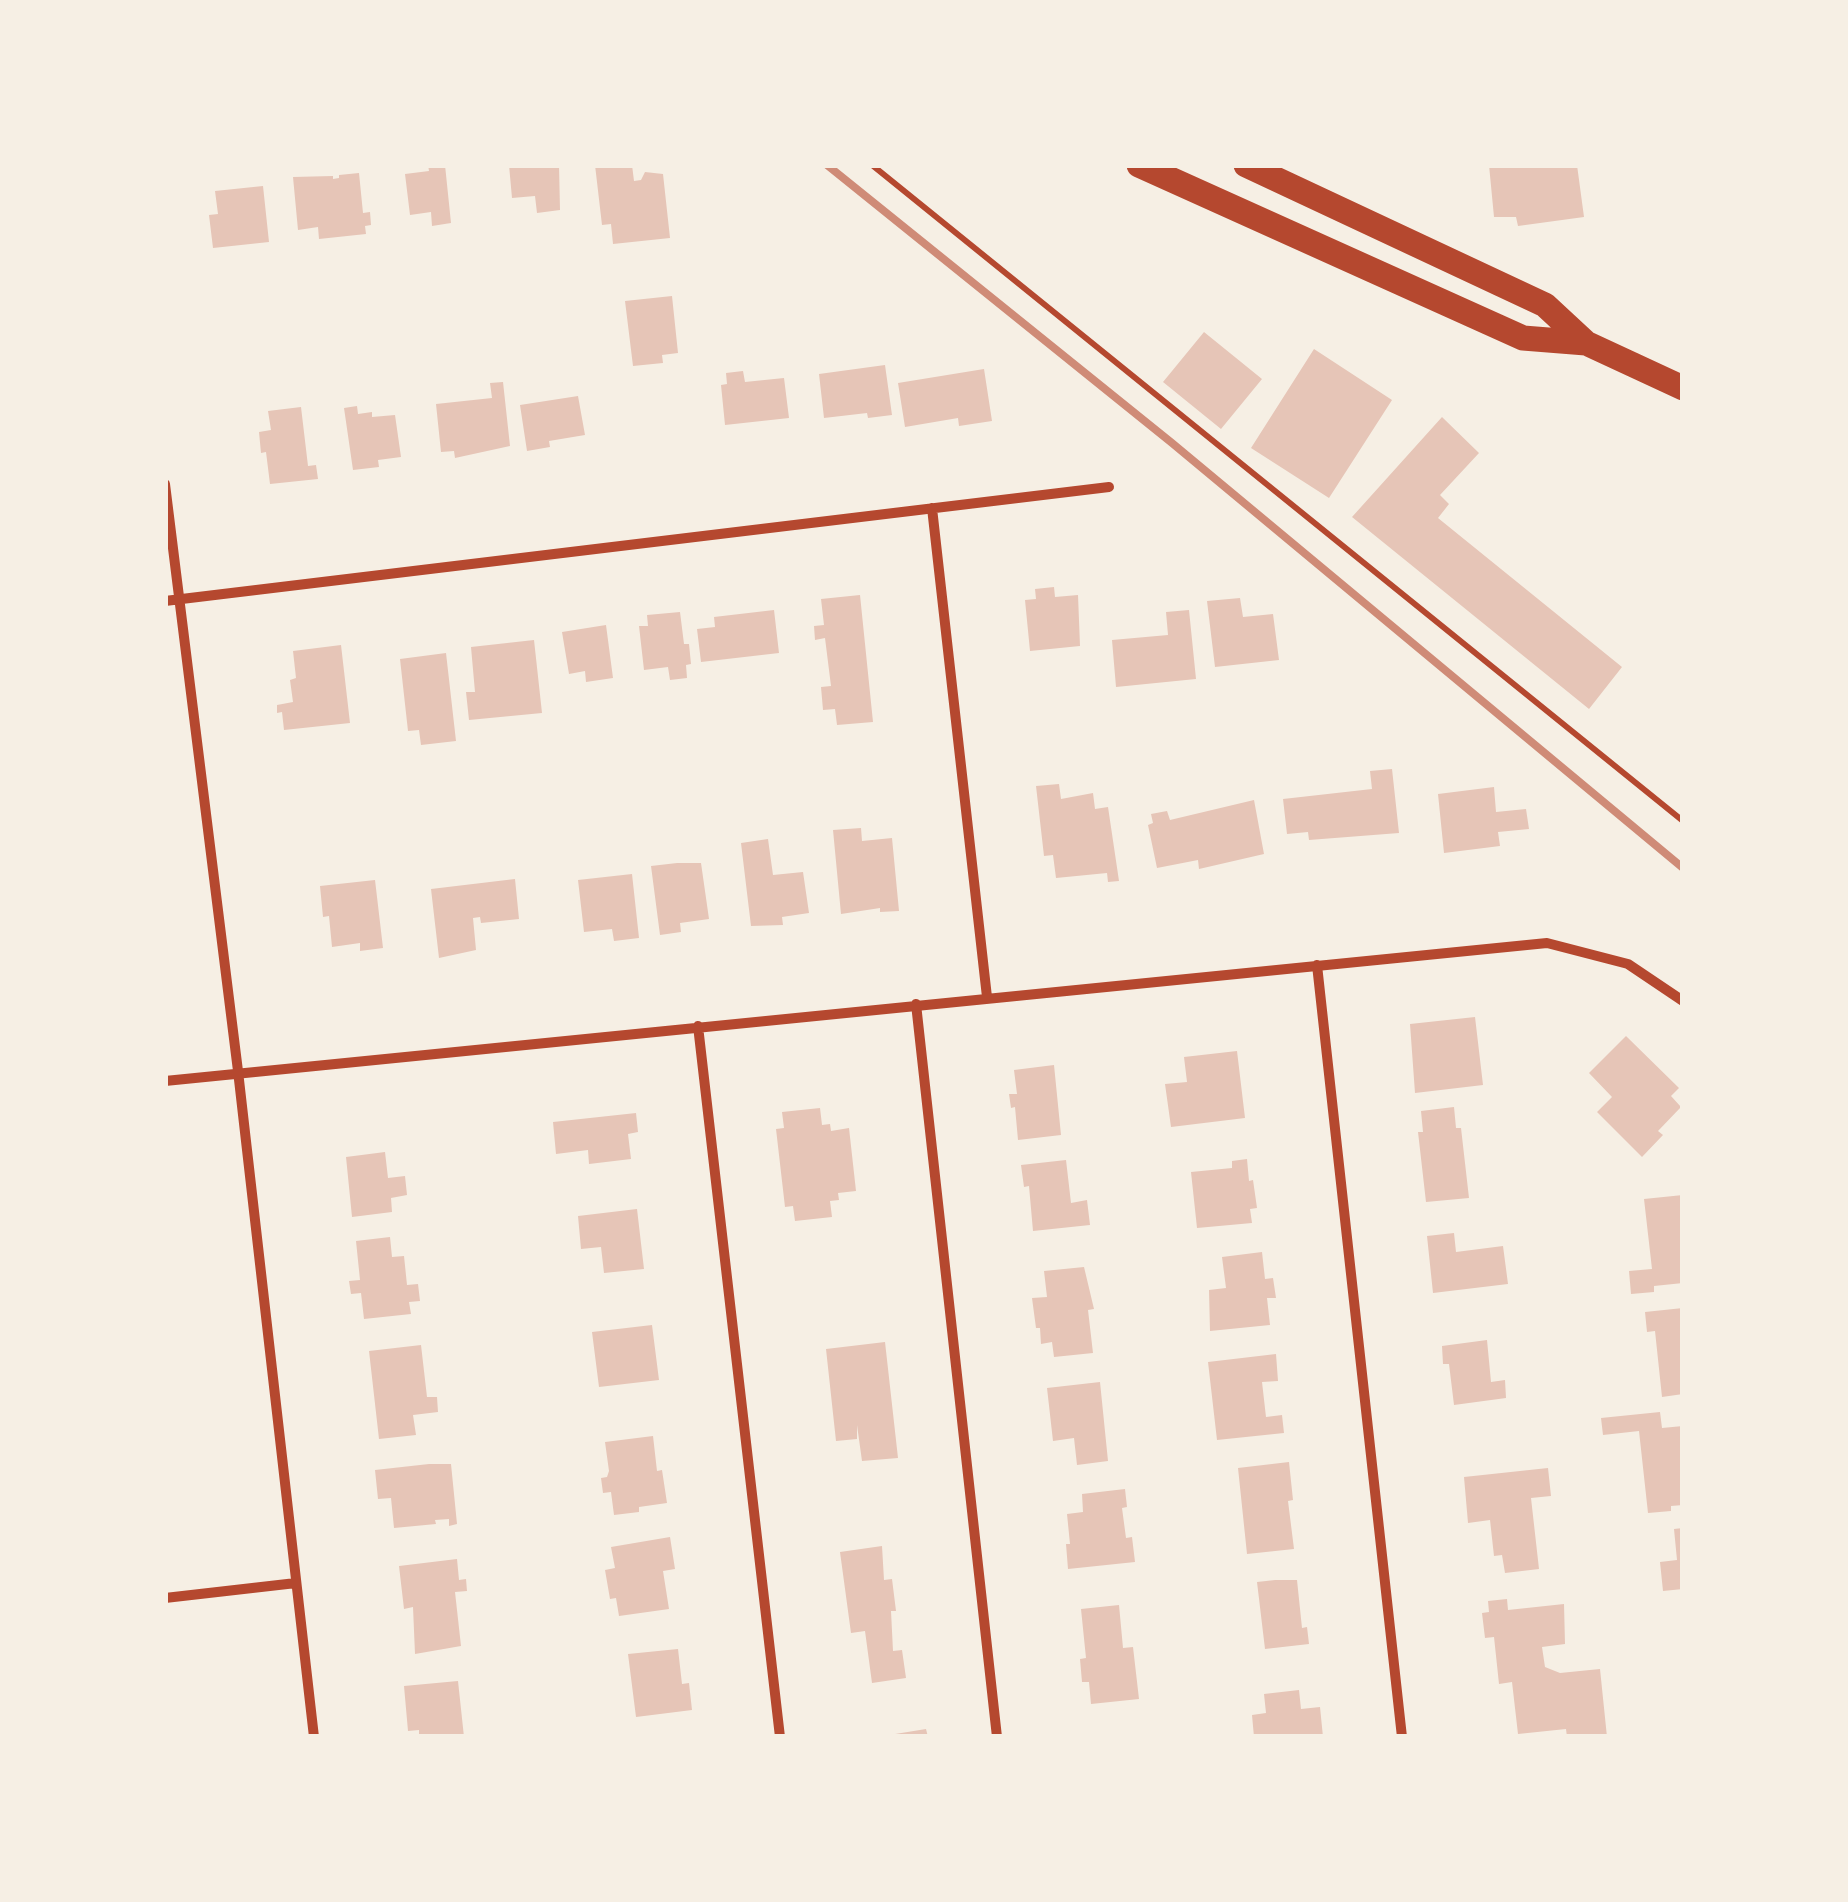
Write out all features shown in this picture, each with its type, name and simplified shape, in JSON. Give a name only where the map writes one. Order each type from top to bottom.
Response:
[{"type":"main road","points":[[1139,165],[1523,338],[1586,343]]},
{"type":"main road","points":[[1246,165],[1545,305],[1586,343],[1683,388]]},
{"type":"street","points":[[165,484],[238,1072],[314,1737]]},
{"type":"street","points":[[165,601],[1108,487]]},
{"type":"street","points":[[932,508],[987,998]]},
{"type":"street","points":[[165,1080],[1547,942],[1628,964],[1683,1001]]},
{"type":"street","points":[[1317,965],[1402,1737]]},
{"type":"street","points":[[916,1004],[997,1737]]},
{"type":"street","points":[[698,1026],[780,1737]]},
{"type":"street","points":[[165,1598],[296,1583]]},
{"type":"path","points":[[872,165],[1683,821]]},
{"type":"building","points":[[428,165],[445,165],[451,223],[432,226],[431,212],[410,215],[405,174],[429,171]]},
{"type":"building","points":[[509,165],[559,165],[560,210],[537,213],[535,196],[512,198]]},
{"type":"building","points":[[595,165],[632,165],[634,181],[641,180],[645,172],[663,174],[670,238],[613,244],[611,224],[602,225]]},
{"type":"building","points":[[1489,165],[1577,165],[1584,217],[1518,226],[1516,217],[1494,217]]},
{"type":"building","points":[[359,173],[363,213],[370,212],[371,225],[365,226],[366,234],[319,239],[318,227],[298,230],[293,177],[333,179]]},
{"type":"building","points":[[263,186],[269,242],[213,248],[209,215],[218,214],[215,191]]},
{"type":"building","points":[[672,296],[678,353],[662,355],[663,363],[633,366],[625,301]]},
{"type":"building","points":[[1204,332],[1262,379],[1221,429],[1163,382]]},
{"type":"building","points":[[1314,349],[1392,400],[1329,498],[1251,448]]},
{"type":"building","points":[[885,365],[892,415],[868,418],[867,413],[824,418],[819,374]]},
{"type":"building","points":[[984,369],[992,421],[959,426],[958,418],[905,427],[898,383]]},
{"type":"building","points":[[743,371],[745,382],[784,378],[789,418],[725,425],[721,385],[727,384],[726,373]]},
{"type":"building","points":[[503,382],[510,446],[455,458],[454,451],[441,452],[436,404],[492,398],[490,383]]},
{"type":"building","points":[[578,396],[585,435],[549,441],[550,447],[527,451],[520,405]]},
{"type":"building","points":[[357,406],[358,414],[395,415],[401,457],[378,460],[379,467],[353,470],[344,408]]},
{"type":"building","points":[[301,407],[308,466],[316,465],[318,479],[270,484],[259,432],[271,430],[268,411]]},
{"type":"building","points":[[1442,417],[1479,453],[1440,495],[1449,504],[1438,518],[1622,667],[1589,709],[1352,517]]},
{"type":"building","points":[[1054,587],[1055,597],[1078,595],[1080,646],[1030,651],[1025,600],[1036,599],[1035,589]]},
{"type":"building","points":[[860,595],[873,722],[837,725],[835,709],[823,710],[821,687],[831,686],[825,638],[815,640],[814,626],[824,625],[821,599]]},
{"type":"building","points":[[1240,598],[1243,617],[1273,614],[1279,660],[1215,667],[1207,601]]},
{"type":"building","points":[[774,610],[779,653],[701,662],[697,629],[715,627],[714,617]]},
{"type":"building","points":[[1189,610],[1196,679],[1116,687],[1112,640],[1168,635],[1166,612]]},
{"type":"building","points":[[680,612],[691,664],[686,665],[687,678],[670,680],[668,667],[644,670],[639,626],[648,626],[647,615]]},
{"type":"building","points":[[606,625],[613,678],[586,682],[585,671],[569,674],[562,632]]},
{"type":"building","points":[[534,640],[542,713],[469,720],[466,692],[475,692],[471,647]]},
{"type":"building","points":[[341,645],[350,723],[284,730],[277,705],[293,702],[293,651]]},
{"type":"building","points":[[446,653],[456,741],[421,745],[419,730],[408,731],[400,659]]},
{"type":"building","points":[[1392,769],[1399,833],[1309,840],[1308,832],[1287,834],[1283,799],[1372,789],[1370,771]]},
{"type":"building","points":[[1059,784],[1061,799],[1093,793],[1095,809],[1108,807],[1119,881],[1108,882],[1107,873],[1056,878],[1053,855],[1044,856],[1036,786]]},
{"type":"building","points":[[1494,787],[1496,812],[1526,809],[1529,829],[1498,832],[1500,846],[1444,853],[1438,794]]},
{"type":"building","points":[[1254,800],[1264,854],[1199,869],[1198,860],[1157,868],[1148,825],[1153,823],[1151,814],[1167,811],[1170,820]]},
{"type":"building","points":[[861,828],[862,841],[892,838],[899,911],[880,912],[880,908],[841,914],[833,830]]},
{"type":"building","points":[[768,839],[773,875],[803,872],[809,913],[782,917],[783,925],[751,926],[741,843]]},
{"type":"building","points":[[701,863],[709,919],[680,923],[681,932],[660,935],[651,866]]},
{"type":"building","points":[[632,874],[639,938],[614,941],[612,929],[584,932],[578,880]]},
{"type":"building","points":[[515,879],[519,919],[481,923],[480,917],[473,918],[476,950],[439,958],[431,889]]},
{"type":"building","points":[[375,880],[383,948],[360,951],[360,943],[332,947],[329,916],[323,917],[320,886]]},
{"type":"building","points":[[1475,1017],[1483,1085],[1415,1093],[1410,1024]]},
{"type":"building","points":[[1626,1036],[1679,1088],[1671,1096],[1681,1107],[1658,1131],[1663,1135],[1642,1157],[1597,1112],[1612,1097],[1589,1073]]},
{"type":"building","points":[[1237,1051],[1245,1118],[1171,1127],[1165,1084],[1187,1082],[1184,1057]]},
{"type":"building","points":[[1054,1065],[1061,1135],[1018,1140],[1015,1107],[1011,1108],[1009,1094],[1017,1094],[1014,1070]]},
{"type":"building","points":[[1454,1107],[1456,1128],[1461,1128],[1469,1198],[1426,1202],[1418,1132],[1423,1132],[1421,1111]]},
{"type":"building","points":[[820,1108],[822,1125],[830,1124],[831,1131],[849,1128],[856,1191],[838,1193],[839,1200],[830,1201],[832,1217],[795,1221],[793,1206],[785,1207],[776,1129],[784,1128],[782,1112]]},
{"type":"building","points":[[636,1113],[638,1132],[628,1134],[631,1159],[589,1164],[588,1150],[556,1154],[553,1122]]},
{"type":"building","points":[[385,1152],[388,1178],[405,1176],[407,1195],[391,1198],[392,1212],[352,1217],[346,1157]]},
{"type":"building","points":[[1247,1159],[1257,1208],[1250,1209],[1252,1223],[1197,1228],[1191,1172],[1232,1168],[1232,1161]]},
{"type":"building","points":[[1066,1160],[1071,1203],[1087,1200],[1090,1225],[1033,1231],[1029,1186],[1024,1187],[1021,1165]]},
{"type":"building","points":[[1683,1195],[1683,1283],[1654,1286],[1654,1292],[1631,1294],[1629,1271],[1652,1269],[1644,1199]]},
{"type":"building","points":[[637,1209],[644,1269],[604,1273],[601,1247],[581,1249],[578,1216]]},
{"type":"building","points":[[1454,1233],[1456,1252],[1503,1246],[1508,1284],[1433,1293],[1427,1236]]},
{"type":"building","points":[[390,1237],[392,1257],[404,1256],[407,1285],[418,1284],[420,1301],[409,1302],[411,1314],[364,1319],[361,1293],[351,1294],[349,1281],[360,1280],[356,1241]]},
{"type":"building","points":[[1262,1252],[1265,1279],[1273,1278],[1276,1298],[1267,1298],[1270,1325],[1210,1331],[1209,1290],[1226,1288],[1222,1257]]},
{"type":"building","points":[[1084,1267],[1094,1309],[1088,1310],[1093,1353],[1054,1357],[1052,1342],[1041,1344],[1032,1298],[1047,1297],[1044,1271]]},
{"type":"building","points":[[1683,1308],[1683,1394],[1662,1397],[1655,1331],[1647,1332],[1645,1312]]},
{"type":"building","points":[[652,1325],[659,1380],[599,1387],[592,1332]]},
{"type":"building","points":[[1487,1340],[1491,1382],[1505,1380],[1506,1398],[1454,1405],[1449,1364],[1443,1364],[1442,1346]]},
{"type":"building","points":[[885,1342],[898,1458],[862,1461],[857,1425],[857,1439],[836,1441],[826,1349]]},
{"type":"building","points":[[421,1345],[427,1397],[437,1397],[438,1412],[413,1415],[416,1435],[379,1439],[369,1351]]},
{"type":"building","points":[[1276,1354],[1278,1381],[1262,1382],[1266,1417],[1282,1415],[1284,1433],[1217,1440],[1208,1362]]},
{"type":"building","points":[[1100,1382],[1108,1461],[1077,1465],[1074,1438],[1053,1441],[1047,1388]]},
{"type":"building","points":[[1660,1412],[1662,1428],[1683,1426],[1683,1505],[1671,1506],[1671,1511],[1648,1513],[1639,1431],[1603,1435],[1601,1418]]},
{"type":"building","points":[[653,1436],[657,1471],[662,1470],[667,1503],[614,1515],[611,1492],[603,1493],[601,1478],[607,1477],[609,1471],[605,1442]]},
{"type":"building","points":[[1289,1462],[1293,1500],[1288,1501],[1294,1549],[1247,1554],[1238,1468]]},
{"type":"building","points":[[451,1464],[457,1524],[449,1526],[449,1519],[394,1528],[391,1498],[378,1499],[375,1470]]},
{"type":"building","points":[[1548,1468],[1551,1496],[1531,1498],[1539,1569],[1505,1573],[1502,1555],[1494,1556],[1490,1520],[1468,1523],[1464,1477]]},
{"type":"building","points":[[1125,1489],[1127,1507],[1122,1508],[1126,1538],[1132,1537],[1135,1562],[1068,1569],[1067,1514],[1083,1512],[1082,1494]]},
{"type":"building","points":[[1683,1528],[1683,1589],[1663,1591],[1660,1562],[1677,1560],[1674,1529]]},
{"type":"building","points":[[670,1537],[675,1569],[663,1571],[669,1609],[619,1616],[616,1598],[610,1599],[605,1570],[615,1568],[611,1547]]},
{"type":"building","points":[[882,1546],[884,1580],[892,1579],[896,1611],[891,1611],[893,1651],[902,1650],[906,1678],[872,1683],[865,1631],[851,1633],[840,1552]]},
{"type":"building","points":[[457,1559],[459,1580],[466,1579],[467,1591],[455,1592],[461,1646],[415,1654],[413,1607],[404,1609],[399,1566]]},
{"type":"building","points":[[1297,1580],[1302,1628],[1307,1627],[1309,1644],[1265,1649],[1257,1582]]},
{"type":"building","points":[[1507,1599],[1508,1610],[1564,1604],[1565,1644],[1542,1647],[1545,1667],[1560,1673],[1600,1669],[1607,1737],[1567,1737],[1566,1729],[1518,1734],[1512,1682],[1499,1684],[1494,1637],[1485,1638],[1482,1613],[1489,1612],[1488,1601]]},
{"type":"building","points":[[1119,1605],[1123,1648],[1133,1647],[1139,1699],[1091,1704],[1089,1682],[1082,1682],[1080,1659],[1086,1658],[1081,1609]]},
{"type":"building","points":[[678,1649],[682,1684],[689,1683],[692,1710],[636,1717],[628,1654]]},
{"type":"building","points":[[458,1681],[464,1737],[419,1737],[419,1730],[408,1731],[404,1686]]},
{"type":"building","points":[[1299,1690],[1301,1709],[1320,1707],[1323,1737],[1254,1737],[1252,1715],[1266,1713],[1264,1694]]},
{"type":"building","points":[[926,1729],[928,1737],[889,1737],[889,1735]]},
{"type":"railway","points":[[827,165],[1172,443],[1683,868]]}]
